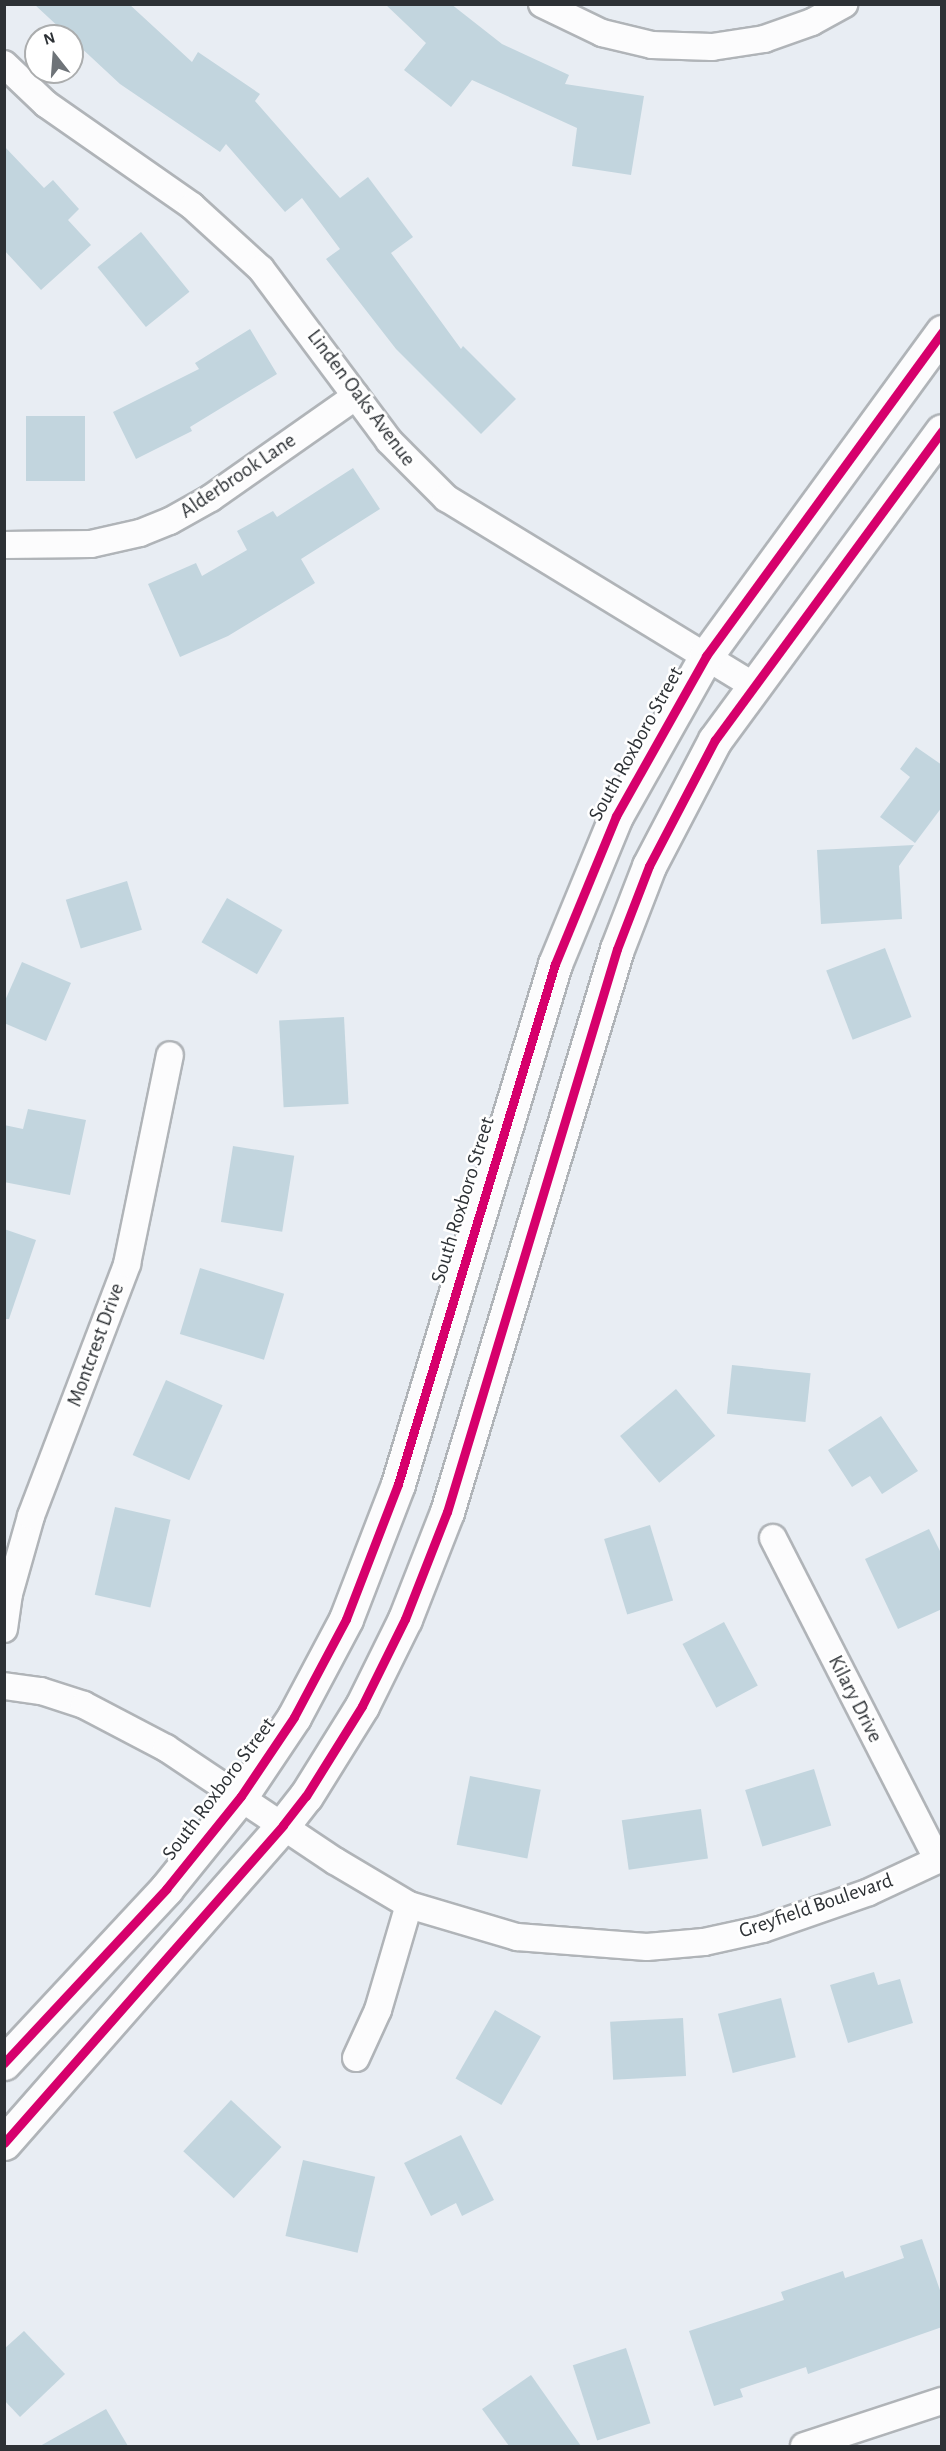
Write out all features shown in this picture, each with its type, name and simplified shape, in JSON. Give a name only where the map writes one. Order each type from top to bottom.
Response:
[{"type":"street","points":[[542,4],[602,33],[652,45],[712,47],[764,39],[812,22],[844,4]]},
{"type":"street","name":"Linden Oaks Avenue","points":[[4,64],[46,104],[217,227],[261,269],[408,464],[446,498],[754,686]]},
{"type":"street","name":"South Roxboro Street","points":[[4,2063],[166,1889],[242,1796],[294,1717],[346,1619],[398,1484],[555,964],[616,816],[706,656],[942,332]]},
{"type":"street","name":"Alderbrook Lane","points":[[4,545],[91,544],[140,533],[170,521],[211,498],[356,396]]},
{"type":"street","points":[[4,2142],[283,1825],[306,1796],[362,1706],[405,1619],[447,1512],[621,939],[649,866],[715,740],[942,431]]},
{"type":"street","name":"Montcrest Drive","points":[[4,1629],[9,1594],[31,1516],[127,1264],[170,1055]]},
{"type":"street","name":"Kilary Drive","points":[[773,1538],[940,1859]]},
{"type":"street","name":"Greyfield Boulevard","points":[[4,1686],[41,1691],[84,1705],[166,1748],[409,1905],[517,1937],[647,1947],[704,1942],[763,1929],[869,1892],[940,1859]]},
{"type":"street","points":[[356,2058],[378,2010],[409,1905]]},
{"type":"street","points":[[804,2446],[942,2401]]},
{"type":"building","points":[[34,4],[129,4],[192,62],[198,52],[260,94],[255,101],[340,198],[368,177],[413,237],[391,253],[461,349],[463,346],[516,399],[481,434],[396,349],[326,259],[340,249],[302,198],[285,212],[226,144],[220,152],[120,84],[84,51],[84,24],[56,24]]},
{"type":"building","points":[[385,4],[451,4],[502,44],[569,75],[565,84],[644,96],[631,175],[572,166],[577,128],[472,80],[451,107],[404,70],[426,43]]},
{"type":"building","points":[[4,146],[44,188],[53,180],[79,209],[68,220],[91,245],[41,290],[4,250]]},
{"type":"building","points":[[141,232],[189,292],[146,327],[97,267]]},
{"type":"building","points":[[250,329],[277,374],[190,427],[192,431],[136,459],[113,412],[199,369],[195,363]]},
{"type":"building","points":[[26,416],[85,416],[85,481],[26,481]]},
{"type":"building","points":[[353,468],[380,509],[301,559],[315,583],[228,636],[180,657],[148,584],[196,563],[202,576],[247,550],[237,531],[273,511],[277,517]]},
{"type":"building","points":[[916,747],[942,765],[942,807],[915,843],[880,817],[910,777],[900,769]]},
{"type":"building","points":[[914,845],[899,866],[902,919],[821,924],[817,850]]},
{"type":"building","points":[[127,881],[142,930],[81,948],[66,900]]},
{"type":"building","points":[[227,898],[282,930],[257,974],[202,942]]},
{"type":"building","points":[[885,948],[912,1017],[853,1040],[826,971]]},
{"type":"building","points":[[22,962],[71,983],[46,1041],[4,1023],[4,1003]]},
{"type":"building","points":[[344,1017],[349,1104],[284,1107],[279,1020]]},
{"type":"building","points":[[28,1109],[86,1120],[70,1195],[4,1182],[4,1125],[23,1129]]},
{"type":"building","points":[[233,1146],[294,1156],[282,1232],[221,1222]]},
{"type":"building","points":[[4,1229],[36,1240],[9,1319],[4,1319]]},
{"type":"building","points":[[200,1268],[284,1294],[264,1360],[180,1334]]},
{"type":"building","points":[[732,1365],[811,1373],[805,1422],[727,1414]]},
{"type":"building","points":[[166,1380],[223,1405],[189,1480],[133,1455]]},
{"type":"building","points":[[676,1389],[715,1436],[659,1483],[620,1436]]},
{"type":"building","points":[[881,1416],[918,1471],[882,1494],[870,1476],[852,1487],[828,1450]]},
{"type":"building","points":[[115,1507],[171,1520],[150,1608],[95,1595]]},
{"type":"building","points":[[650,1525],[673,1601],[627,1615],[604,1539]]},
{"type":"building","points":[[929,1529],[942,1555],[942,1609],[898,1629],[865,1559]]},
{"type":"building","points":[[724,1622],[758,1686],[716,1708],[683,1644]]},
{"type":"building","points":[[814,1769],[831,1825],[762,1846],[745,1790]]},
{"type":"building","points":[[470,1776],[541,1790],[527,1858],[457,1845]]},
{"type":"building","points":[[701,1809],[708,1859],[629,1870],[622,1820]]},
{"type":"building","points":[[874,1972],[878,1985],[900,1979],[913,2023],[848,2043],[830,1985]]},
{"type":"building","points":[[781,1998],[796,2057],[733,2073],[718,2014]]},
{"type":"building","points":[[495,2010],[541,2036],[501,2105],[456,2078]]},
{"type":"building","points":[[683,2018],[686,2076],[613,2080],[610,2022]]},
{"type":"building","points":[[231,2100],[281,2147],[234,2198],[183,2151]]},
{"type":"building","points":[[461,2135],[494,2200],[462,2216],[456,2203],[431,2216],[404,2163]]},
{"type":"building","points":[[303,2160],[375,2177],[358,2253],[285,2236]]},
{"type":"building","points":[[922,2239],[942,2296],[942,2327],[808,2374],[806,2367],[740,2389],[743,2397],[714,2406],[689,2331],[784,2300],[781,2292],[843,2271],[845,2278],[904,2258],[900,2246]]},
{"type":"building","points":[[24,2331],[65,2374],[20,2417],[4,2400],[4,2349]]},
{"type":"building","points":[[626,2348],[650,2423],[597,2440],[573,2365]]},
{"type":"building","points":[[531,2375],[581,2446],[509,2446],[482,2409]]},
{"type":"building","points":[[106,2409],[128,2446],[40,2446]]},
{"type":"cycle path","points":[[4,2063],[166,1889],[241,1796],[294,1717],[346,1619],[398,1484],[555,964],[616,816],[706,656],[942,332]]},
{"type":"cycle path","points":[[4,2143],[283,1825],[306,1796],[362,1706],[405,1619],[447,1512],[617,949],[649,866],[715,740],[942,431]]}]
